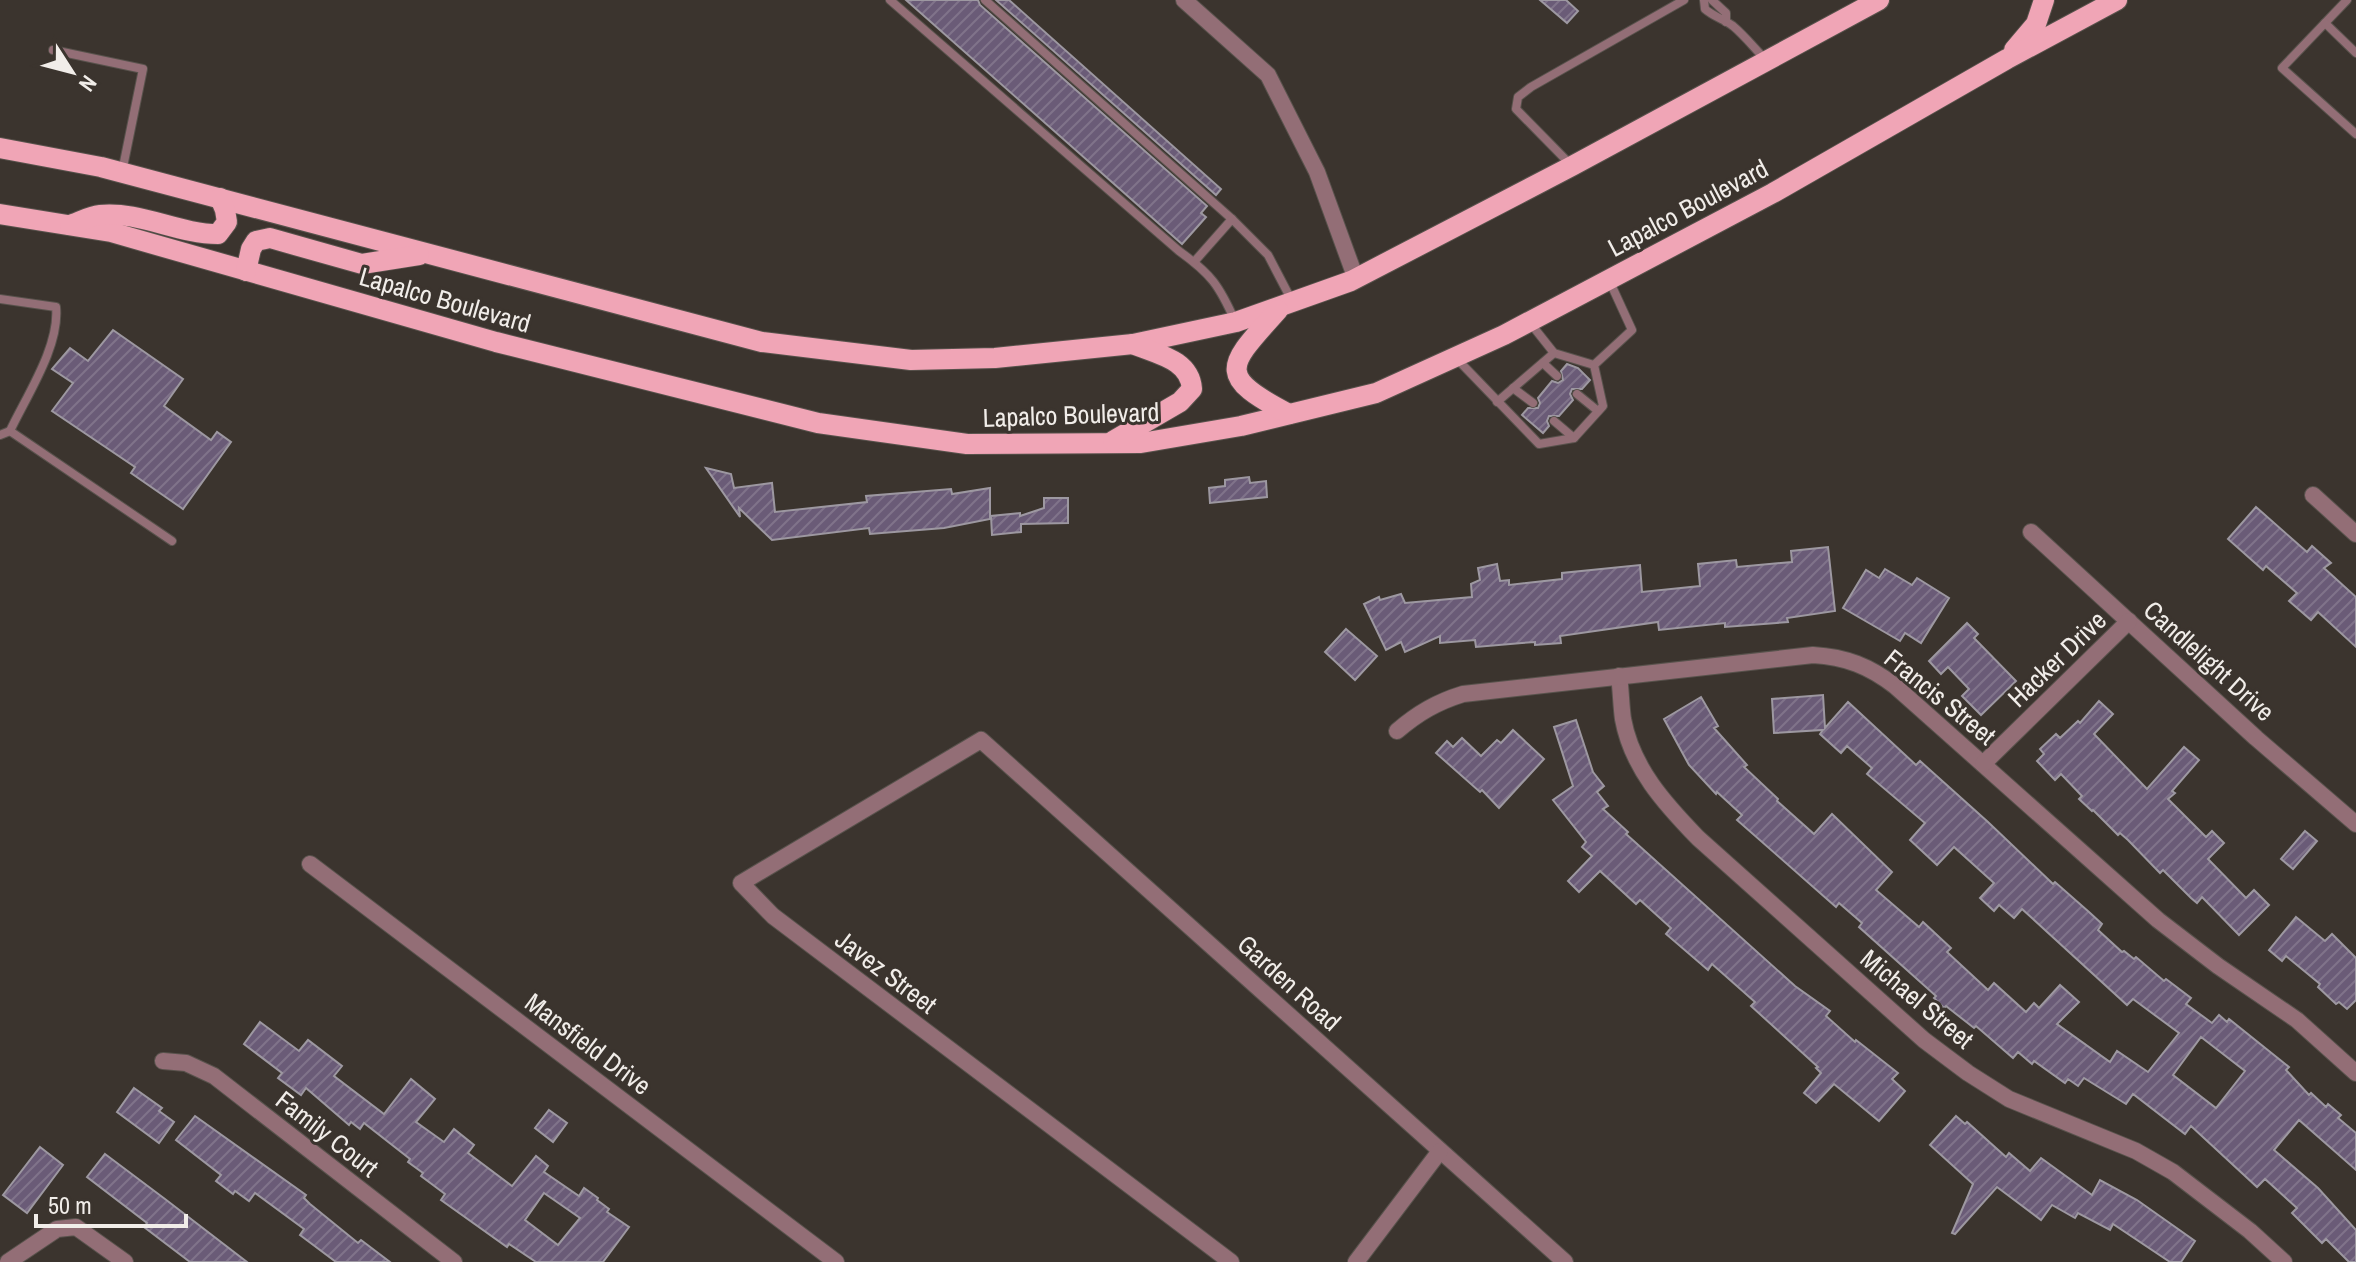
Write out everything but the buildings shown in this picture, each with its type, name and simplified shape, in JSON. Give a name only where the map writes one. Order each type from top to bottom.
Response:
[{"type":"main road","name":"Lapalco Boulevard","points":[[0,148],[122,173],[762,342],[911,360],[995,358],[1133,344],[1236,322],[1356,279],[1767,61],[1854,6],[1879,0]]},
{"type":"main road","points":[[2007,59],[2036,24],[2044,0]]},
{"type":"main road","name":"Lapalco Boulevard","points":[[0,214],[111,232],[496,342],[818,423],[967,444],[1141,443],[1241,426],[1376,393],[1529,322],[1609,280],[1773,193],[2117,0]]},
{"type":"main road","points":[[70,225],[98,215],[124,216],[202,234],[218,234],[227,222],[220,198]]},
{"type":"main road","points":[[246,271],[256,241],[270,238],[362,264],[427,253]]},
{"type":"main road","points":[[1287,305],[1241,350],[1235,368],[1239,382],[1258,398],[1289,414]]},
{"type":"main road","points":[[1110,443],[1180,402],[1192,389],[1191,377],[1183,365],[1133,344]]},
{"type":"street","points":[[1184,0],[1268,75],[1317,172],[1356,279]]},
{"type":"street","points":[[2313,495],[2356,534]]},
{"type":"street","name":"Candlelight Drive","points":[[2031,532],[2356,824]]},
{"type":"street","name":"Hacker Drive","points":[[1983,764],[2129,621]]},
{"type":"street","name":"Francis Street","points":[[1397,731],[1437,703],[1463,694],[1813,655],[1836,656],[1877,672],[2158,920],[2297,1020],[2356,1073]]},
{"type":"street","name":"Michael Street","points":[[1619,676],[1623,721],[1638,760],[1652,788],[1672,812],[1924,1040],[2009,1099],[2136,1151],[2173,1172],[2284,1262]]},
{"type":"street","name":"Garden Road","points":[[981,740],[1565,1262]]},
{"type":"street","name":"Javez Street","points":[[981,740],[741,883],[773,916],[1231,1262]]},
{"type":"street","name":"Mansfield Drive","points":[[310,864],[836,1262]]},
{"type":"street","name":"Family Court","points":[[163,1061],[186,1063],[214,1076],[443,1259]]},
{"type":"street","points":[[1356,1262],[1440,1151]]},
{"type":"street","points":[[8,1262],[57,1229],[76,1227],[125,1262]]},
{"type":"lane","points":[[890,0],[1216,282],[1236,322]]},
{"type":"lane","points":[[985,0],[1232,219],[1268,255],[1287,305]]},
{"type":"lane","points":[[1572,166],[1516,109],[1518,97],[1684,0]]},
{"type":"lane","points":[[1704,0],[1705,9],[1726,22],[1767,61]]},
{"type":"lane","points":[[1712,0],[1726,13],[1726,22]]},
{"type":"lane","points":[[2347,0],[2282,68],[2356,134]]},
{"type":"lane","points":[[2325,23],[2356,53]]},
{"type":"lane","points":[[53,50],[143,69],[122,173]]},
{"type":"lane","points":[[1194,262],[1232,219]]},
{"type":"lane","points":[[1594,365],[1632,330],[1609,280]]},
{"type":"lane","points":[[0,299],[56,307],[57,323],[54,339],[10,431],[0,435]]},
{"type":"lane","points":[[1529,322],[1554,353],[1594,365]]},
{"type":"lane","points":[[1497,402],[1554,353]]},
{"type":"lane","points":[[1455,357],[1539,444],[1574,438],[1603,406],[1594,365]]},
{"type":"lane","points":[[1543,363],[1557,376]]},
{"type":"lane","points":[[1513,388],[1533,403]]},
{"type":"lane","points":[[1577,394],[1598,411]]},
{"type":"lane","points":[[1554,421],[1574,438]]},
{"type":"lane","points":[[10,431],[172,541]]}]
